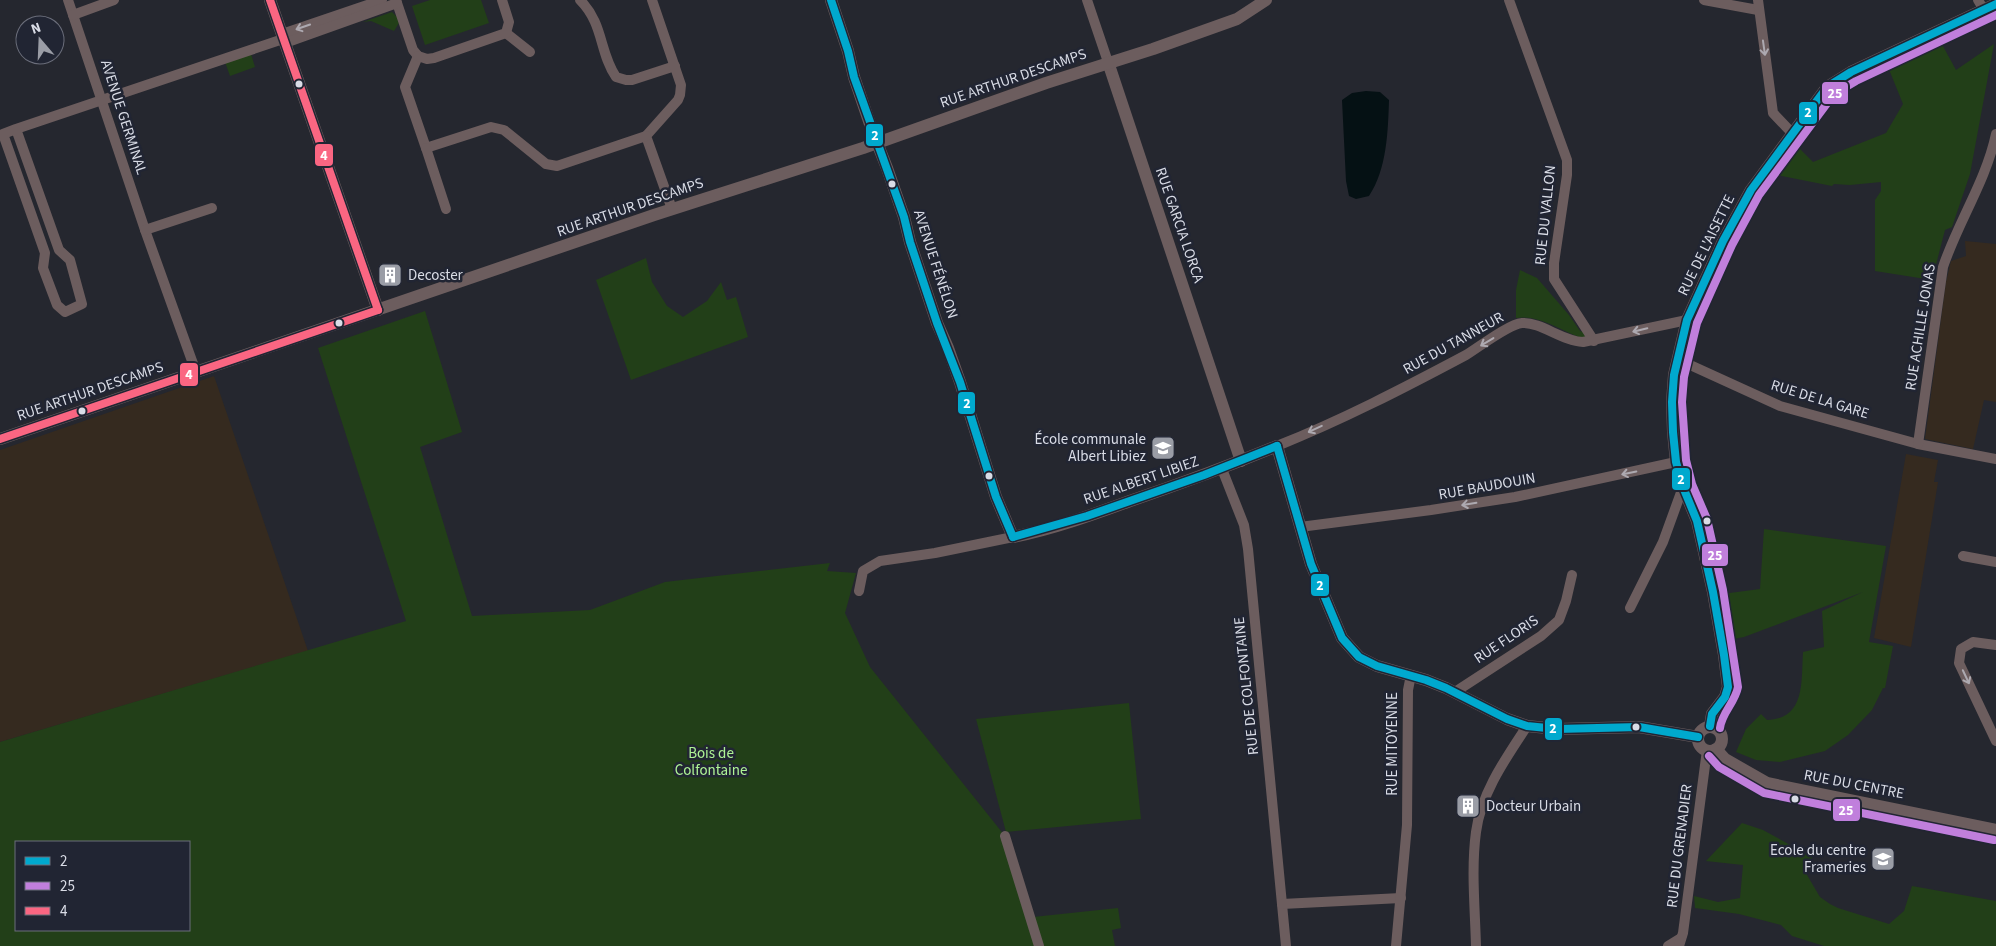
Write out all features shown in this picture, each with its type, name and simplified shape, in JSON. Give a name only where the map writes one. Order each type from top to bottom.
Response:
[{"type":"street","name":"AVENUE GERMINAL","points":[[68,0],[145,230],[196,372]]},
{"type":"street","points":[[73,15],[114,0]]},
{"type":"street","points":[[270,0],[378,310]]},
{"type":"street","points":[[283,39],[382,0]]},
{"type":"street","points":[[502,0],[509,22],[506,33]]},
{"type":"street","points":[[580,0],[594,17],[609,64],[616,76],[632,80],[675,66]]},
{"type":"street","points":[[426,148],[491,127],[498,127],[546,164],[557,166],[646,136],[658,125],[680,95],[681,85],[652,0]]},
{"type":"street","name":"AVENUE FÉNÉLON","points":[[830,0],[848,51],[854,77],[904,217],[910,242],[937,323],[948,348],[970,412],[996,497],[1013,537]]},
{"type":"street","name":"RUE GARCIA LORCA","points":[[1087,0],[1241,461]]},
{"type":"street","name":"RUE ARTHUR DESCAMPS","points":[[0,438],[672,209],[878,143],[1108,62],[1154,49],[1237,20],[1266,0]]},
{"type":"street","name":"RUE DU VALLON","points":[[1509,0],[1566,160],[1567,175],[1554,263],[1554,279],[1594,341]]},
{"type":"street","points":[[1704,0],[1758,5],[1773,114],[1792,134]]},
{"type":"street","points":[[16,129],[59,250],[70,260],[82,304],[65,312],[56,305],[43,268],[44,253],[3,134],[16,129],[283,39],[397,2],[413,50],[418,56],[427,59],[506,33]]},
{"type":"street","name":"RUE DE L'AISETTE","points":[[1710,726],[1712,714],[1725,697],[1728,687],[1724,654],[1698,521],[1683,487],[1676,462],[1673,432],[1672,402],[1677,358],[1687,320],[1723,241],[1751,190],[1814,103],[1828,87],[1837,79],[1981,5],[1996,4]]},
{"type":"street","points":[[506,33],[530,52]]},
{"type":"street","points":[[418,56],[405,87],[446,209]]},
{"type":"street","name":"RUE ACHILLE JONAS","points":[[1918,444],[1943,266],[1983,174],[1996,134]]},
{"type":"street","points":[[646,136],[672,209]]},
{"type":"street","points":[[145,230],[212,208]]},
{"type":"street","name":"RUE DU TANNEUR","points":[[1277,446],[1353,412],[1468,353],[1518,324],[1529,323],[1574,342],[1594,341],[1687,320]]},
{"type":"street","name":"RUE DE LA GARE","points":[[1677,358],[1780,406],[1918,444],[1996,459]]},
{"type":"street","name":"RUE ALBERT LIBIEZ","points":[[1013,537],[1040,532],[1222,469],[1277,446]]},
{"type":"street","name":"RUE MITOYENNE","points":[[1277,446],[1311,564],[1346,643],[1364,660],[1377,666],[1411,675],[1408,690],[1407,825],[1396,946]]},
{"type":"street","name":"RUE BAUDOUIN","points":[[1300,527],[1515,497],[1676,462]]},
{"type":"street","name":"RUE DE COLFONTAINE","points":[[1222,469],[1244,525],[1248,549],[1286,946]]},
{"type":"street","points":[[1630,608],[1663,542],[1683,487]]},
{"type":"street","points":[[860,591],[863,571],[867,567],[885,559],[935,554],[1013,537]]},
{"type":"street","points":[[1963,556],[1996,562]]},
{"type":"street","name":"RUE FLORIS","points":[[1455,692],[1541,636],[1559,620],[1572,575]]},
{"type":"street","points":[[1996,645],[1973,642],[1961,649],[1959,663],[1996,741]]},
{"type":"street","points":[[1411,675],[1455,692],[1507,719],[1527,726],[1556,729],[1639,727],[1698,737]]},
{"type":"street","points":[[1476,946],[1474,873],[1476,830],[1485,799],[1501,765],[1527,726]]},
{"type":"street","points":[[1710,726],[1717,729],[1721,735],[1721,742],[1711,750],[1699,744],[1698,737],[1701,730],[1710,726]]},
{"type":"street","name":"RUE DU CENTRE","points":[[1711,750],[1767,783],[1996,830]]},
{"type":"street","name":"RUE DU GRENADIER","points":[[1680,942],[1711,750]]},
{"type":"street","points":[[1005,836],[1039,946]]},
{"type":"street","points":[[1282,904],[1401,898]]},
{"type":"street","points":[[1668,946],[1680,942]]},
{"type":"shaded area","points":[[1380,92],[1389,100],[1387,137],[1380,174],[1375,185],[1369,196],[1356,199],[1349,196],[1346,181],[1342,100],[1352,93]]},
{"type":"shaded area","points":[[1965,241],[1996,244],[1996,402],[1984,400],[1973,449],[1925,439],[1946,282],[1951,261],[1966,256]]},
{"type":"shaded area","points":[[214,376],[308,651],[0,742],[0,450]]},
{"type":"shaded area","points":[[1906,454],[1938,460],[1934,482],[1938,482],[1911,647],[1874,638]]},
{"type":"green space","points":[[430,0],[481,0],[489,23],[425,45],[412,6]]},
{"type":"green space","points":[[392,12],[397,17],[399,23],[394,31],[371,21],[363,22]]},
{"type":"green space","points":[[1938,37],[1956,70],[1994,44],[1970,174],[1952,227],[1945,230],[1932,280],[1875,271],[1875,200],[1881,191],[1881,182],[1850,185],[1834,184],[1832,186],[1777,175],[1796,145],[1813,162],[1886,133],[1903,104],[1886,62]]},
{"type":"green space","points":[[251,54],[255,67],[230,76],[225,62]]},
{"type":"green space","points":[[646,258],[652,282],[667,306],[683,317],[707,301],[721,282],[727,300],[736,297],[748,337],[631,380],[596,280]]},
{"type":"green space","points":[[1520,270],[1537,278],[1569,315],[1580,331],[1587,333],[1584,339],[1542,321],[1525,317],[1516,318],[1516,290]]},
{"type":"green space","name":"Bois de Colfontaine","points":[[425,311],[462,432],[420,447],[472,616],[590,610],[665,582],[830,563],[827,571],[856,573],[845,613],[870,667],[1005,836],[1036,946],[0,946],[0,742],[406,621],[318,348]]},
{"type":"green space","points":[[1764,529],[1886,546],[1869,642],[1893,646],[1885,688],[1883,688],[1872,710],[1848,735],[1825,751],[1780,762],[1756,760],[1736,752],[1746,729],[1761,714],[1767,720],[1780,718],[1789,713],[1795,706],[1801,686],[1803,652],[1824,647],[1822,611],[1863,592],[1744,637],[1728,640],[1722,594],[1760,589]]},
{"type":"green space","points":[[1129,703],[1141,819],[1006,832],[976,719]]},
{"type":"green space","points":[[1742,823],[1763,830],[1812,857],[1807,875],[1820,897],[1830,904],[1889,924],[1904,911],[1912,886],[1996,901],[1996,946],[1824,946],[1792,936],[1781,925],[1739,914],[1695,908],[1694,896],[1718,902],[1740,898],[1743,865],[1706,861]]},
{"type":"green space","points":[[1118,908],[1121,928],[1112,930],[1115,946],[1040,946],[1033,917]]},
{"type":"transit line","name":"4","points":[[270,0],[378,310]]},
{"type":"transit line","name":"2","points":[[831,0],[848,51],[854,77],[904,217],[910,242],[937,323],[960,382],[996,497],[1013,537]]},
{"type":"transit line","name":"2","points":[[1710,726],[1712,714],[1725,697],[1728,687],[1724,655],[1713,592],[1697,521],[1683,487],[1676,462],[1673,432],[1672,402],[1674,375],[1687,320],[1723,241],[1751,190],[1827,87],[1851,72],[1996,4]]},
{"type":"transit line","name":"25","points":[[1720,728],[1723,717],[1738,687],[1723,590],[1707,519],[1692,484],[1686,460],[1682,402],[1684,377],[1697,323],[1732,245],[1759,195],[1834,94],[1856,81],[1996,15]]},
{"type":"transit line","name":"4","points":[[0,439],[378,310]]},
{"type":"transit line","name":"2","points":[[1277,446],[1311,564],[1342,638],[1359,657],[1377,666],[1426,680],[1446,688],[1507,719],[1527,726],[1557,729],[1639,727],[1698,737]]},
{"type":"transit line","name":"2","points":[[1013,537],[1087,516],[1204,475],[1277,446]]},
{"type":"transit line","name":"25","points":[[1709,756],[1719,767],[1764,793],[1994,840]]},
{"type":"place","name":"Decoster","points":[[390,275]]},
{"type":"place","name":"École communale Albert Libiez","points":[[1163,448]]},
{"type":"place","name":"Docteur Urbain","points":[[1468,806]]},
{"type":"place","name":"Ecole du centre Frameries","points":[[1883,859]]}]
